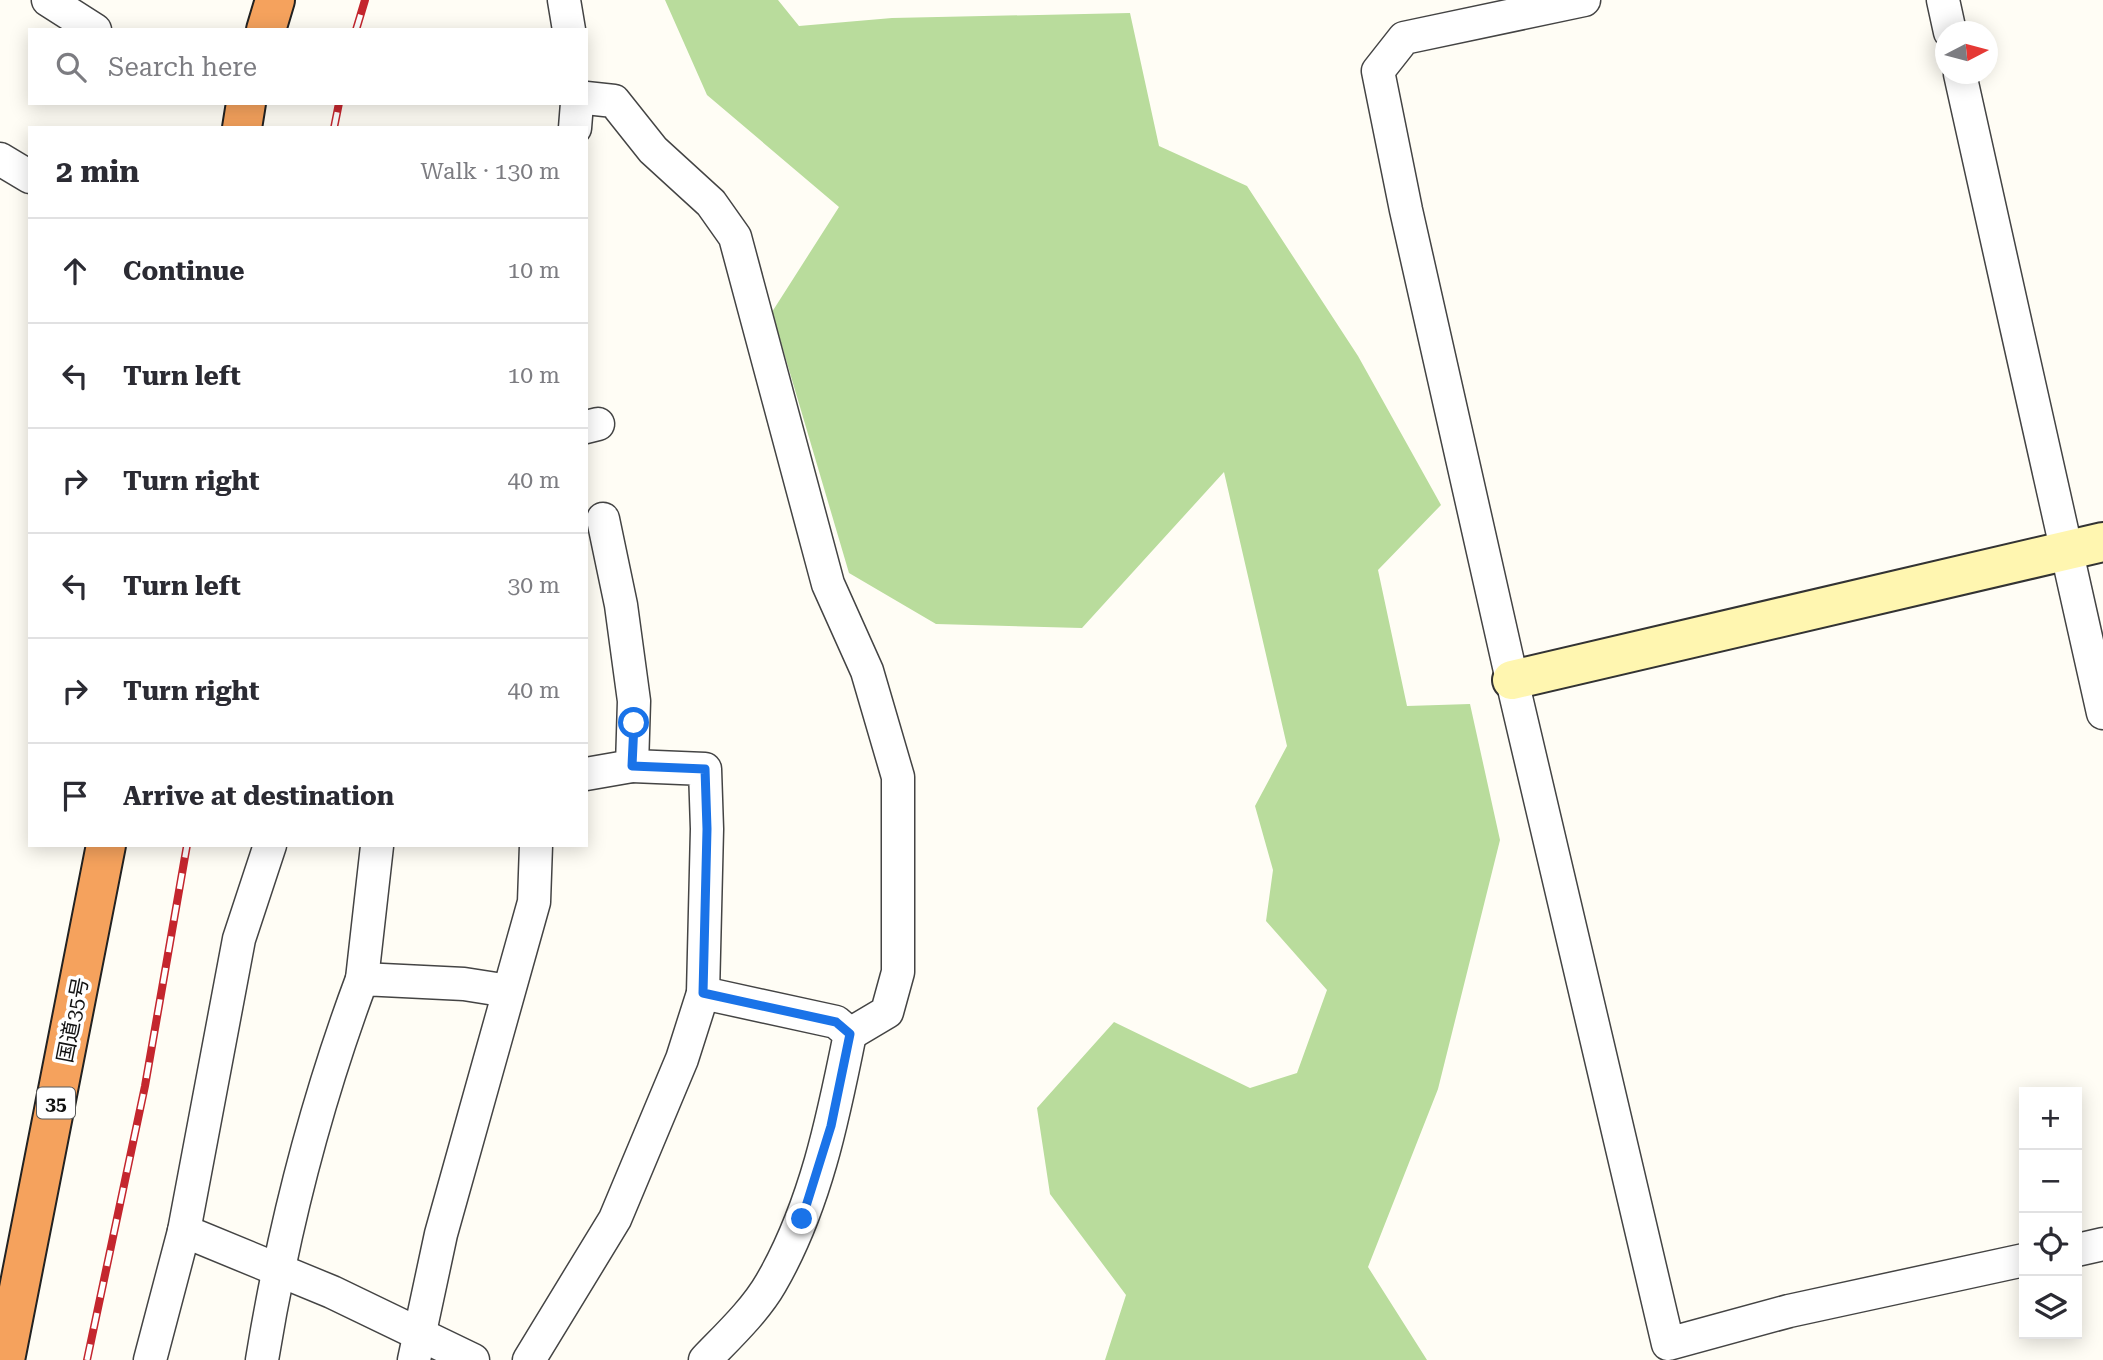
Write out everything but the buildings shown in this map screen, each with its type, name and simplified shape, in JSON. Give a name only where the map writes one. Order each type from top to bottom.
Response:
[{"type":"highway","points":[[266,28],[275,0]]},
{"type":"highway","points":[[242,126],[246,105]]},
{"type":"highway","name":"国道35号","points":[[5,1360],[106,847]]},
{"type":"street","points":[[48,0],[92,28]]},
{"type":"street","points":[[564,0],[569,28]]},
{"type":"street","points":[[1584,0],[1404,38],[1378,71],[1406,211],[1512,680],[1668,1344],[1789,1311],[2019,1261]]},
{"type":"street","points":[[1943,0],[1948,21]]},
{"type":"street","points":[[1962,84],[2033,393],[2064,551],[2103,713]]},
{"type":"street","points":[[588,98],[614,101],[653,150],[711,203],[735,237],[828,584],[867,671],[898,777],[898,972],[887,1012],[850,1034],[831,1126],[802,1219],[770,1285],[705,1360]]},
{"type":"street","points":[[575,126],[577,105]]},
{"type":"street","points":[[603,519],[621,605],[634,701],[632,766]]},
{"type":"street","points":[[1512,680],[2103,542]]},
{"type":"street","points":[[529,1360],[615,1219],[682,1059],[703,993],[707,829],[705,769],[632,766],[588,774]]},
{"type":"street","points":[[150,1360],[184,1231],[239,939],[269,847]]},
{"type":"street","points":[[262,1360],[277,1269],[331,1061],[362,979],[377,847]]},
{"type":"street","points":[[417,1347],[441,1234],[499,1036],[508,991],[534,902],[536,847]]},
{"type":"street","points":[[362,979],[464,984],[508,991]]},
{"type":"street","points":[[703,993],[836,1022],[850,1034]]},
{"type":"street","points":[[184,1231],[277,1269],[417,1347],[473,1360]]},
{"type":"street","points":[[2082,1249],[2103,1244]]},
{"type":"green space","points":[[665,0],[778,0],[799,26],[892,18],[1130,13],[1159,146],[1247,186],[1358,356],[1441,505],[1378,570],[1407,706],[1470,704],[1500,840],[1438,1089],[1368,1267],[1427,1360],[1105,1360],[1126,1295],[1050,1194],[1037,1108],[1114,1022],[1250,1088],[1297,1073],[1327,990],[1266,921],[1273,870],[1255,806],[1287,746],[1224,472],[1082,628],[936,624],[849,573],[772,312],[839,207],[707,95]]},
{"type":"railway","points":[[357,28],[365,0]]},
{"type":"railway","points":[[334,126],[339,105]]},
{"type":"railway","points":[[87,1360],[145,1086],[187,847]]},
{"type":"route","points":[[634,723],[632,766],[705,769],[707,829],[703,993],[836,1022],[850,1034],[831,1126],[802,1219]]}]
